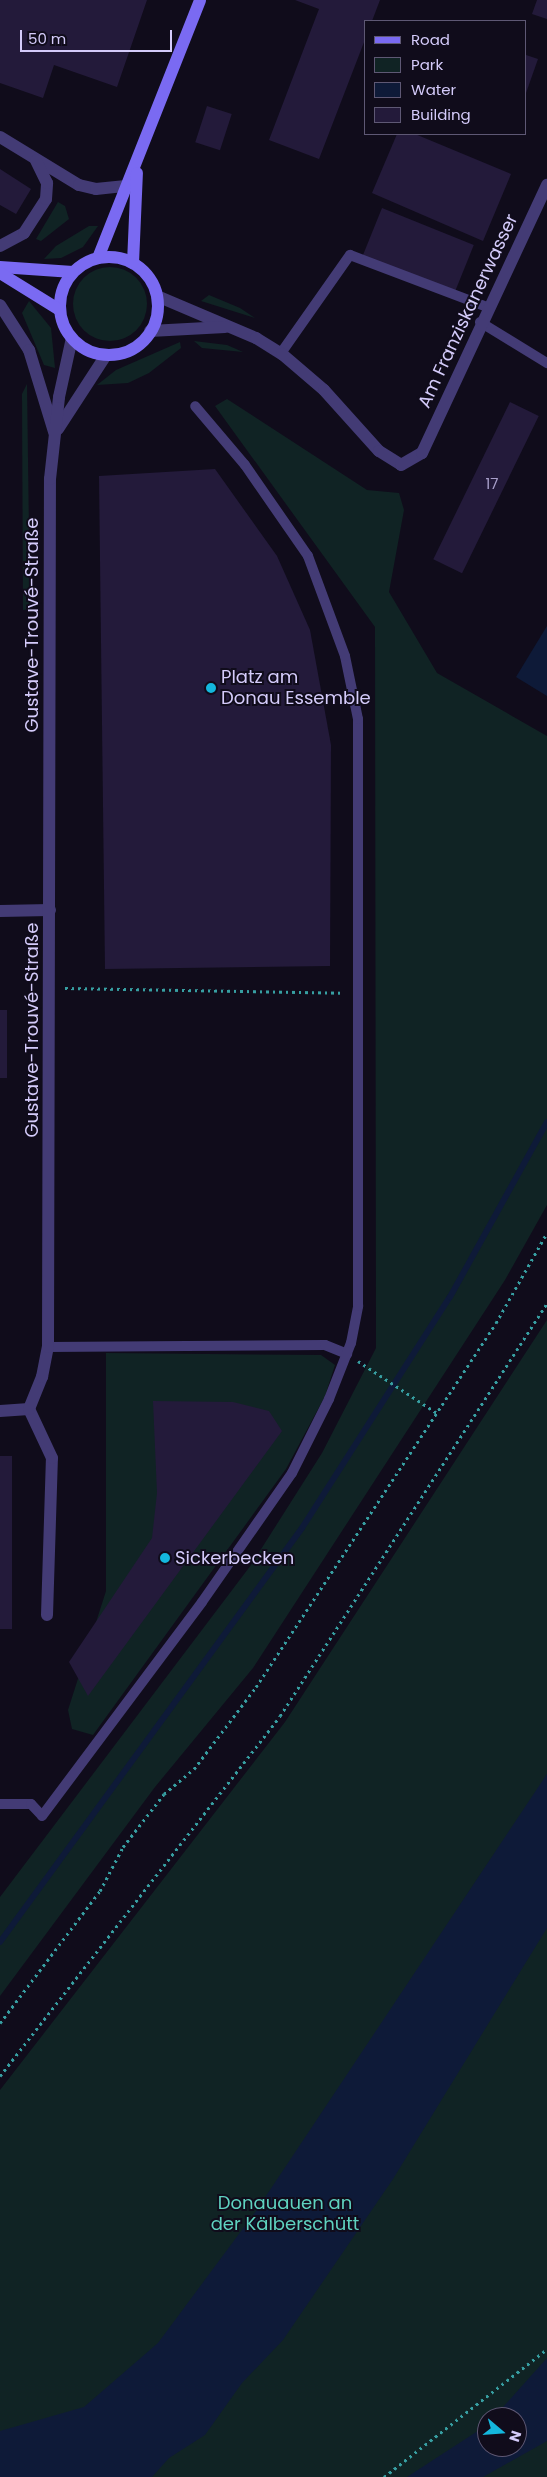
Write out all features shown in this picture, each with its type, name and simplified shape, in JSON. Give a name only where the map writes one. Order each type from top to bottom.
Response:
[{"type":"street","points":[[98,258],[126,186],[139,160],[200,0]]},
{"type":"street","points":[[0,137],[79,186],[96,189],[126,186]]},
{"type":"street","points":[[0,246],[24,233],[46,199],[47,183],[36,160]]},
{"type":"street","points":[[133,263],[133,200],[139,160]]},
{"type":"street","name":"Am Franziskanerwasser","points":[[282,353],[324,390],[389,460],[401,465],[422,453],[480,322],[547,184]]},
{"type":"street","points":[[98,258],[133,263],[148,277],[157,296],[150,332],[131,349],[106,355],[72,338],[60,310],[65,283],[73,272],[98,258]]},
{"type":"street","points":[[0,267],[73,272]]},
{"type":"street","points":[[0,273],[60,310]]},
{"type":"street","points":[[157,296],[282,353]]},
{"type":"street","name":"Gustave-Trouvé-Straße","points":[[0,305],[30,350],[55,436]]},
{"type":"street","points":[[150,332],[227,327]]},
{"type":"street","name":"Gustave-Trouvé-Straße","points":[[29,1409],[42,1377],[48,1347],[50,488],[55,436],[72,338]]},
{"type":"street","name":"Gustave-Trouvé-Straße","points":[[55,436],[106,355]]},
{"type":"street","points":[[0,911],[50,910]]},
{"type":"street","points":[[0,1411],[29,1409],[52,1458],[47,1615]]},
{"type":"lane","points":[[282,353],[350,255],[487,308]]},
{"type":"lane","points":[[480,322],[547,363]]},
{"type":"lane","points":[[0,1804],[32,1804],[42,1816],[202,1602],[292,1473],[347,1354],[358,1306],[356,993],[358,719],[345,656],[308,556],[245,466],[195,406]]},
{"type":"lane","points":[[48,1347],[326,1345],[347,1354]]},
{"type":"path","points":[[49,988],[356,993]]},
{"type":"path","points":[[0,2023],[100,1891],[123,1847],[164,1794],[194,1769],[256,1687],[437,1413],[547,1233]]},
{"type":"path","points":[[0,2076],[280,1716],[547,1304]]},
{"type":"path","points":[[347,1354],[437,1413]]},
{"type":"path","points":[[384,2477],[547,2349]]},
{"type":"green space","points":[[58,202],[65,206],[69,219],[41,241],[36,239]]},
{"type":"green space","points":[[89,226],[98,226],[83,247],[61,258],[44,259],[56,246]]},
{"type":"green space","points":[[110,267],[124,270],[136,278],[144,290],[147,304],[144,318],[136,330],[124,338],[110,341],[96,338],[84,330],[76,318],[73,304],[76,290],[84,278],[96,270]]},
{"type":"green space","points":[[209,295],[240,308],[255,318],[201,301]]},
{"type":"green space","points":[[29,301],[51,328],[55,368],[44,365],[22,313]]},
{"type":"green space","points":[[194,341],[227,345],[243,352],[202,348]]},
{"type":"green space","points":[[180,342],[181,348],[149,373],[128,383],[97,385],[116,370]]},
{"type":"green space","points":[[27,384],[30,609],[23,610],[22,394]]},
{"type":"green space","points":[[227,399],[367,490],[399,493],[404,510],[389,592],[437,673],[547,736],[547,1205],[505,1280],[253,1668],[155,1787],[0,1996],[0,1897],[251,1565],[322,1453],[376,1348],[375,627],[215,406]]},
{"type":"green space","name":"Donauauen an der Kälberschütt","points":[[547,1320],[547,2477],[0,2477],[0,2090],[285,1722]]},
{"type":"green space","points":[[106,1353],[321,1355],[335,1365],[325,1396],[286,1469],[93,1735],[72,1729],[68,1710],[106,1591]]},
{"type":"water","points":[[547,626],[547,696],[516,677]]},
{"type":"water","points":[[547,1774],[547,1928],[393,2179],[283,2340],[242,2383],[205,2435],[169,2458],[152,2477],[0,2477],[0,2431],[84,2407],[158,2343],[256,2211]]},
{"type":"water","points":[[547,2358],[547,2441],[527,2452],[527,2407],[503,2407]]},
{"type":"water","points":[[477,2432],[477,2457],[519,2457],[483,2477],[407,2477]]},
{"type":"building","points":[[0,0],[147,0],[117,87],[54,65],[43,98],[0,83]]},
{"type":"building","points":[[295,0],[380,0],[372,20],[364,20],[364,42],[319,159],[269,140],[319,9]]},
{"type":"building","points":[[537,0],[547,0],[547,19],[532,14]]},
{"type":"building","points":[[527,55],[538,59],[527,90]]},
{"type":"building","points":[[207,106],[232,114],[220,150],[195,142]]},
{"type":"building","points":[[397,135],[417,135],[511,174],[483,241],[372,193]]},
{"type":"building","points":[[0,169],[31,189],[16,214],[0,205]]},
{"type":"building","points":[[382,208],[474,245],[454,293],[363,256]]},
{"type":"building","points":[[510,402],[539,416],[462,573],[433,559]]},
{"type":"building","name":"Platz am Donau Essemble","points":[[215,469],[277,556],[310,630],[331,745],[330,966],[105,969],[99,476]]},
{"type":"building","points":[[0,1010],[7,1010],[7,1078],[0,1078]]},
{"type":"building","name":"Sickerbecken","points":[[153,1401],[233,1402],[269,1411],[282,1431],[88,1696],[69,1662],[152,1538],[157,1493]]},
{"type":"building","points":[[0,1456],[12,1456],[12,1629],[0,1629]]},
{"type":"waterway","points":[[0,1942],[302,1528],[450,1297],[547,1122]]},
{"type":"place","name":"Platz am Donau Essemble","points":[[211,688]]},
{"type":"place","name":"Sickerbecken","points":[[165,1558]]}]
